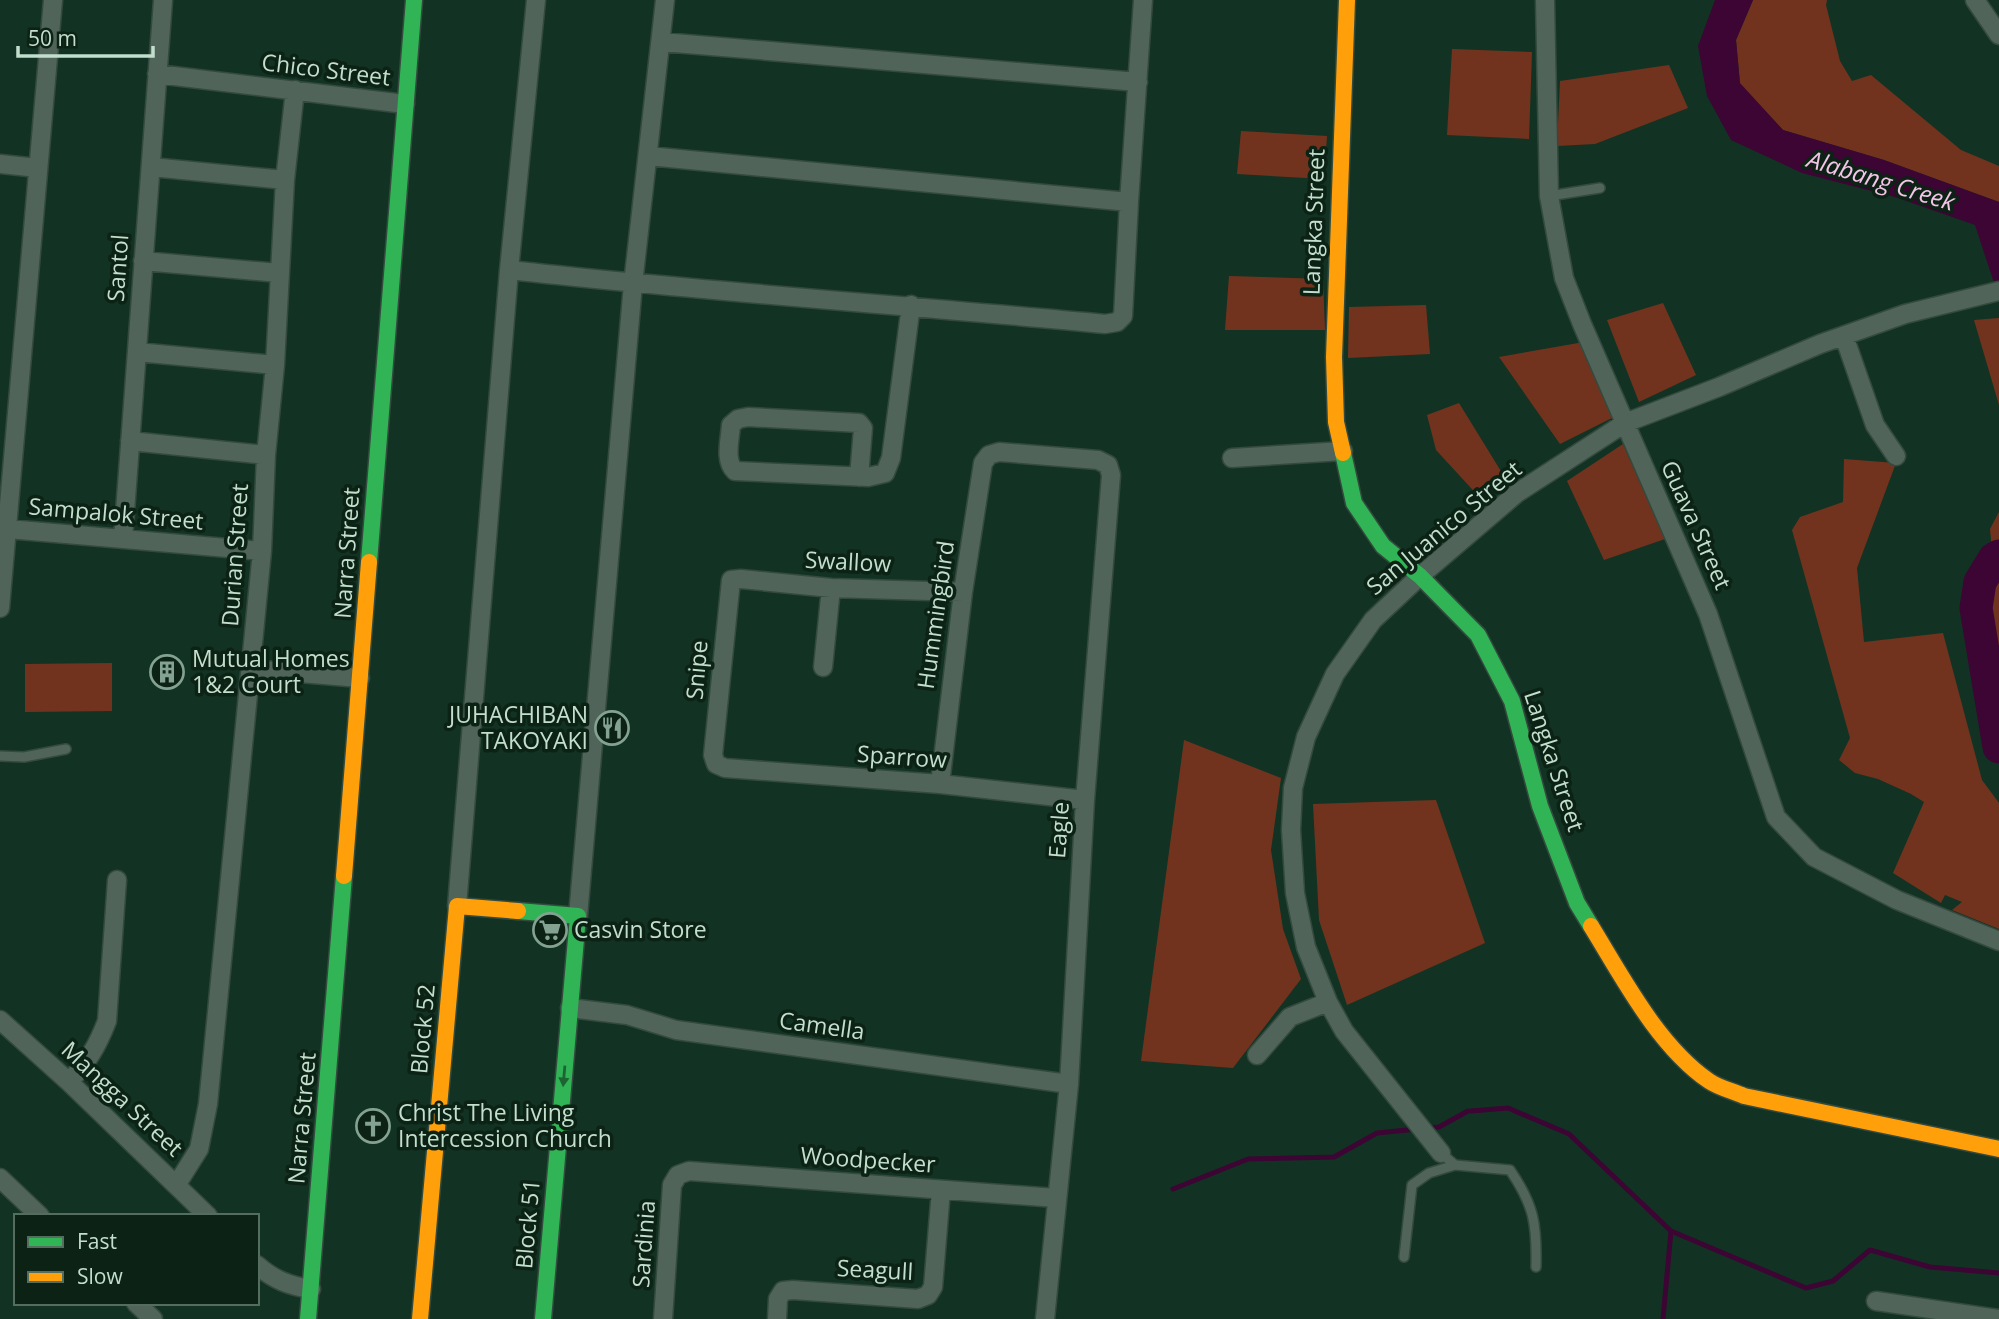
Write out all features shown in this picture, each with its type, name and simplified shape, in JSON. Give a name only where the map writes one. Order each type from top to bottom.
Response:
[{"type":"street","points":[[0,608],[53,0]]},
{"type":"street","name":"Santol","points":[[123,539],[163,0]]},
{"type":"street","name":"Narra Street","points":[[308,1319],[414,0]]},
{"type":"street","points":[[536,0],[509,270],[457,906],[578,916],[633,284],[665,0]]},
{"type":"street","points":[[509,270],[633,284],[911,305],[1105,324],[1117,322],[1124,316],[1143,0]]},
{"type":"street","name":"Langka Street","points":[[1347,0],[1334,357],[1336,422],[1354,503],[1383,546],[1420,576],[1478,635],[1512,701],[1540,806],[1577,903],[1646,1014],[1681,1056],[1710,1082],[1744,1096],[1999,1149]]},
{"type":"street","name":"Guava Street","points":[[1545,0],[1549,196],[1564,278],[1708,614],[1776,817],[1814,857],[1897,900],[1999,941]]},
{"type":"street","points":[[1975,0],[1999,35]]},
{"type":"street","points":[[662,43],[1138,82]]},
{"type":"street","name":"Chico Street","points":[[157,74],[405,104]]},
{"type":"street","name":"Durian Street","points":[[177,1184],[199,1149],[208,1104],[262,551],[285,180],[295,90]]},
{"type":"street","points":[[648,156],[1129,202]]},
{"type":"street","points":[[0,164],[38,168]]},
{"type":"street","points":[[150,167],[285,180]]},
{"type":"street","points":[[144,261],[279,273]]},
{"type":"street","name":"San Juanico Street","points":[[1448,1159],[1428,1138],[1344,1031],[1328,1002],[1306,947],[1295,893],[1291,830],[1293,788],[1306,737],[1335,674],[1373,620],[1420,576],[1517,493],[1625,423],[1905,314],[1999,291]]},
{"type":"street","points":[[859,477],[863,428],[859,423],[748,417],[738,419],[731,425],[729,457],[730,466],[735,471],[859,477],[885,473],[890,462],[911,305]]},
{"type":"street","points":[[1844,336],[1875,425],[1896,456]]},
{"type":"street","points":[[137,352],[275,365]]},
{"type":"street","points":[[130,441],[266,455]]},
{"type":"street","points":[[1232,458],[1343,451]]},
{"type":"street","name":"Eagle","points":[[989,455],[999,452],[1098,460],[1108,466],[1111,475],[1085,800],[1069,1084],[1045,1319]]},
{"type":"street","name":"Hummingbird","points":[[940,784],[963,592],[983,463],[989,455]]},
{"type":"street","name":"Sampalok Street","points":[[8,529],[262,551]]},
{"type":"street","name":"Swallow","points":[[732,580],[831,588],[963,592]]},
{"type":"street","name":"Snipe","points":[[716,764],[713,755],[732,580]]},
{"type":"street","points":[[823,667],[831,588]]},
{"type":"street","points":[[250,668],[360,678]]},
{"type":"street","name":"Sparrow","points":[[716,764],[725,768],[940,784],[1085,800]]},
{"type":"street","points":[[69,1082],[89,1060],[107,1021],[117,880]]},
{"type":"street","name":"Block 52","points":[[420,1319],[457,906]]},
{"type":"street","name":"Block 51","points":[[543,1319],[578,916]]},
{"type":"street","points":[[1257,1055],[1290,1017],[1328,1002]]},
{"type":"street","name":"Camella","points":[[570,1008],[627,1015],[676,1030],[1069,1084]]},
{"type":"street","name":"Mangga Street","points":[[0,1020],[69,1082],[206,1214]]},
{"type":"street","name":"Woodpecker","points":[[678,1175],[689,1171],[1056,1198]]},
{"type":"street","name":"Sardinia","points":[[663,1319],[673,1185],[678,1175]]},
{"type":"street","points":[[0,1178],[38,1214]]},
{"type":"street","name":"Seagull","points":[[777,1319],[778,1299],[783,1292],[793,1290],[918,1299],[928,1295],[933,1287],[941,1190]]},
{"type":"street","points":[[259,1266],[279,1281],[311,1289]]},
{"type":"street","points":[[1876,1301],[1998,1319]]},
{"type":"street","points":[[138,1305],[153,1319]]},
{"type":"lane","points":[[1549,196],[1600,188]]},
{"type":"lane","points":[[0,755],[24,757],[66,749]]},
{"type":"lane","points":[[1404,1257],[1412,1185],[1448,1159],[1510,1170],[1525,1193],[1537,1232],[1536,1266]]},
{"type":"shaded area","points":[[1753,0],[1827,0],[1840,61],[1852,81],[1871,75],[1961,150],[1999,166],[1999,202],[1884,160],[1783,130],[1740,84],[1736,40]]},
{"type":"shaded area","points":[[1452,49],[1532,52],[1529,139],[1447,135]]},
{"type":"shaded area","points":[[1669,65],[1688,108],[1595,144],[1557,146],[1560,81]]},
{"type":"shaded area","points":[[1241,131],[1327,136],[1324,179],[1237,174]]},
{"type":"shaded area","points":[[1229,276],[1323,279],[1325,330],[1225,330]]},
{"type":"shaded area","points":[[1663,303],[1696,375],[1639,402],[1607,320]]},
{"type":"shaded area","points":[[1426,305],[1430,354],[1348,358],[1349,307]]},
{"type":"shaded area","points":[[1999,318],[1999,405],[1974,320]]},
{"type":"shaded area","points":[[1584,342],[1616,416],[1560,444],[1499,357]]},
{"type":"shaded area","points":[[1459,403],[1507,481],[1482,500],[1436,450],[1427,415]]},
{"type":"shaded area","points":[[1623,444],[1665,539],[1604,560],[1567,481]]},
{"type":"shaded area","points":[[1844,459],[1896,463],[1857,568],[1864,642],[1943,633],[1982,780],[1999,803],[1999,929],[1952,910],[1962,902],[1945,895],[1941,903],[1893,873],[1924,802],[1878,779],[1855,773],[1839,760],[1850,738],[1792,530],[1800,517],[1843,502]]},
{"type":"shaded area","points":[[1999,512],[1999,654],[1992,657],[1987,623],[1995,584],[1990,529]]},
{"type":"shaded area","points":[[112,663],[112,711],[25,712],[25,664]]},
{"type":"shaded area","points":[[1184,740],[1281,778],[1271,850],[1283,929],[1301,979],[1233,1068],[1141,1061]]},
{"type":"shaded area","points":[[1436,800],[1485,943],[1347,1005],[1319,920],[1313,804]]},
{"type":"water","points":[[1715,0],[1753,0],[1736,40],[1740,83],[1783,130],[1884,160],[1999,202],[1999,281],[1994,283],[1975,225],[1895,197],[1802,173],[1731,140],[1707,96],[1698,46]]},
{"type":"waterway","name":"Alabang Creek","points":[[1999,556],[1994,559],[1980,582],[1976,608],[1999,747]]},
{"type":"waterway","points":[[1471,1111],[1508,1108],[1569,1134],[1671,1231],[1806,1288],[1833,1281],[1870,1250],[1930,1267],[1999,1273]]},
{"type":"waterway","points":[[1427,1128],[1439,1127],[1468,1111]]},
{"type":"waterway","points":[[1173,1189],[1248,1159],[1334,1157],[1377,1133],[1417,1129]]},
{"type":"waterway","points":[[1663,1319],[1671,1231]]},
{"type":"traffic: fast","points":[[369,562],[414,0]]},
{"type":"traffic: fast","points":[[1343,453],[1354,503],[1383,546],[1420,576],[1478,635],[1512,701],[1540,806],[1577,903],[1591,926]]},
{"type":"traffic: fast","points":[[308,1319],[344,876]]},
{"type":"traffic: fast","points":[[518,911],[578,916],[543,1319]]},
{"type":"traffic: slow","points":[[1343,453],[1336,422],[1334,357],[1347,0]]},
{"type":"traffic: slow","points":[[344,876],[369,562]]},
{"type":"traffic: slow","points":[[420,1319],[457,906],[518,911]]},
{"type":"traffic: slow","points":[[1591,926],[1629,989],[1658,1030],[1691,1066],[1713,1083],[1744,1096],[1999,1149]]},
{"type":"place","name":"Mutual Homes 1&2 Court","points":[[167,672]]},
{"type":"place","name":"JUHACHIBAN TAKOYAKI","points":[[612,728]]},
{"type":"place","name":"Casvin Store","points":[[550,930]]},
{"type":"place","name":"Christ The Living Intercession Church","points":[[373,1126]]}]
